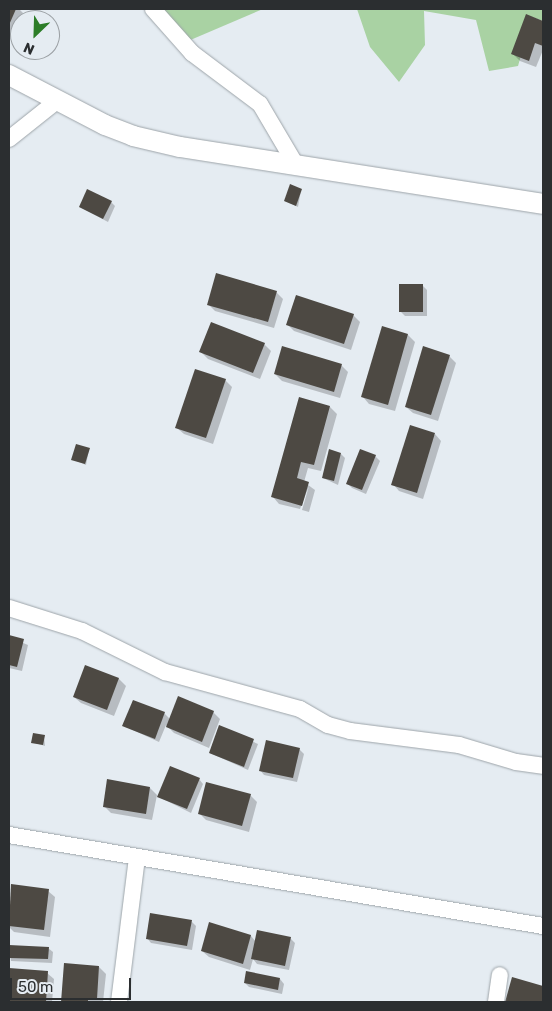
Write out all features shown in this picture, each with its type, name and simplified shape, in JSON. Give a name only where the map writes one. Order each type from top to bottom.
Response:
[{"type":"street","points":[[152,9],[192,53],[260,104],[296,165]]},
{"type":"street","points":[[9,75],[105,125],[133,136],[180,147],[543,204]]},
{"type":"street","points":[[9,139],[58,100]]},
{"type":"street","points":[[9,608],[82,631],[164,672],[300,709],[328,726],[350,732],[460,745],[516,762],[543,766]]},
{"type":"street","points":[[9,835],[543,926]]},
{"type":"street","points":[[119,1002],[137,857]]},
{"type":"street","points":[[496,1002],[500,975]]},
{"type":"green space","points":[[160,9],[263,9],[181,44]]},
{"type":"green space","points":[[357,9],[543,9],[543,21],[532,17],[518,66],[489,71],[476,20],[424,11],[425,45],[399,82],[370,47]]},
{"type":"building","points":[[9,9],[16,9],[10,10],[9,25]]},
{"type":"building","points":[[526,14],[543,21],[543,46],[535,43],[529,61],[511,54]]},
{"type":"building","points":[[290,184],[302,189],[296,206],[284,201]]},
{"type":"building","points":[[87,189],[112,201],[103,219],[79,207]]},
{"type":"building","points":[[216,273],[277,291],[268,322],[207,305]]},
{"type":"building","points":[[399,284],[423,284],[423,312],[399,312]]},
{"type":"building","points":[[296,295],[354,314],[344,344],[286,325]]},
{"type":"building","points":[[211,322],[265,343],[253,373],[199,352]]},
{"type":"building","points":[[382,326],[408,334],[388,405],[361,397]]},
{"type":"building","points":[[282,346],[342,364],[334,392],[274,374]]},
{"type":"building","points":[[423,346],[450,355],[431,415],[405,407]]},
{"type":"building","points":[[195,369],[226,379],[206,438],[175,428]]},
{"type":"building","points":[[299,397],[330,406],[314,465],[301,462],[297,478],[309,482],[302,506],[271,497]]},
{"type":"building","points":[[410,425],[435,433],[417,493],[391,485]]},
{"type":"building","points":[[76,444],[90,448],[85,464],[71,460]]},
{"type":"building","points":[[329,449],[341,453],[334,481],[322,478]]},
{"type":"building","points":[[360,449],[376,455],[362,490],[346,484]]},
{"type":"building","points":[[9,635],[24,639],[17,667],[9,665]]},
{"type":"building","points":[[85,665],[119,678],[107,710],[73,697]]},
{"type":"building","points":[[178,696],[214,711],[202,742],[166,727]]},
{"type":"building","points":[[133,700],[165,712],[155,739],[122,726]]},
{"type":"building","points":[[219,725],[254,739],[244,767],[209,753]]},
{"type":"building","points":[[33,733],[45,735],[43,745],[31,743]]},
{"type":"building","points":[[266,740],[300,748],[293,778],[259,771]]},
{"type":"building","points":[[170,766],[200,778],[187,809],[157,797]]},
{"type":"building","points":[[107,779],[150,787],[146,814],[103,807]]},
{"type":"building","points":[[206,782],[251,794],[242,826],[198,814]]},
{"type":"building","points":[[11,884],[49,889],[44,930],[9,926]]},
{"type":"building","points":[[150,913],[192,920],[187,946],[146,939]]},
{"type":"building","points":[[209,922],[251,935],[243,964],[201,951]]},
{"type":"building","points":[[257,930],[291,937],[285,966],[251,959]]},
{"type":"building","points":[[9,945],[49,947],[48,959],[9,958]]},
{"type":"building","points":[[64,963],[99,966],[97,999],[88,998],[88,1002],[61,1002]]},
{"type":"building","points":[[9,968],[48,971],[46,1002],[9,1002]]},
{"type":"building","points":[[246,971],[280,978],[278,990],[244,983]]},
{"type":"building","points":[[512,977],[543,986],[542,1002],[505,1002]]}]
